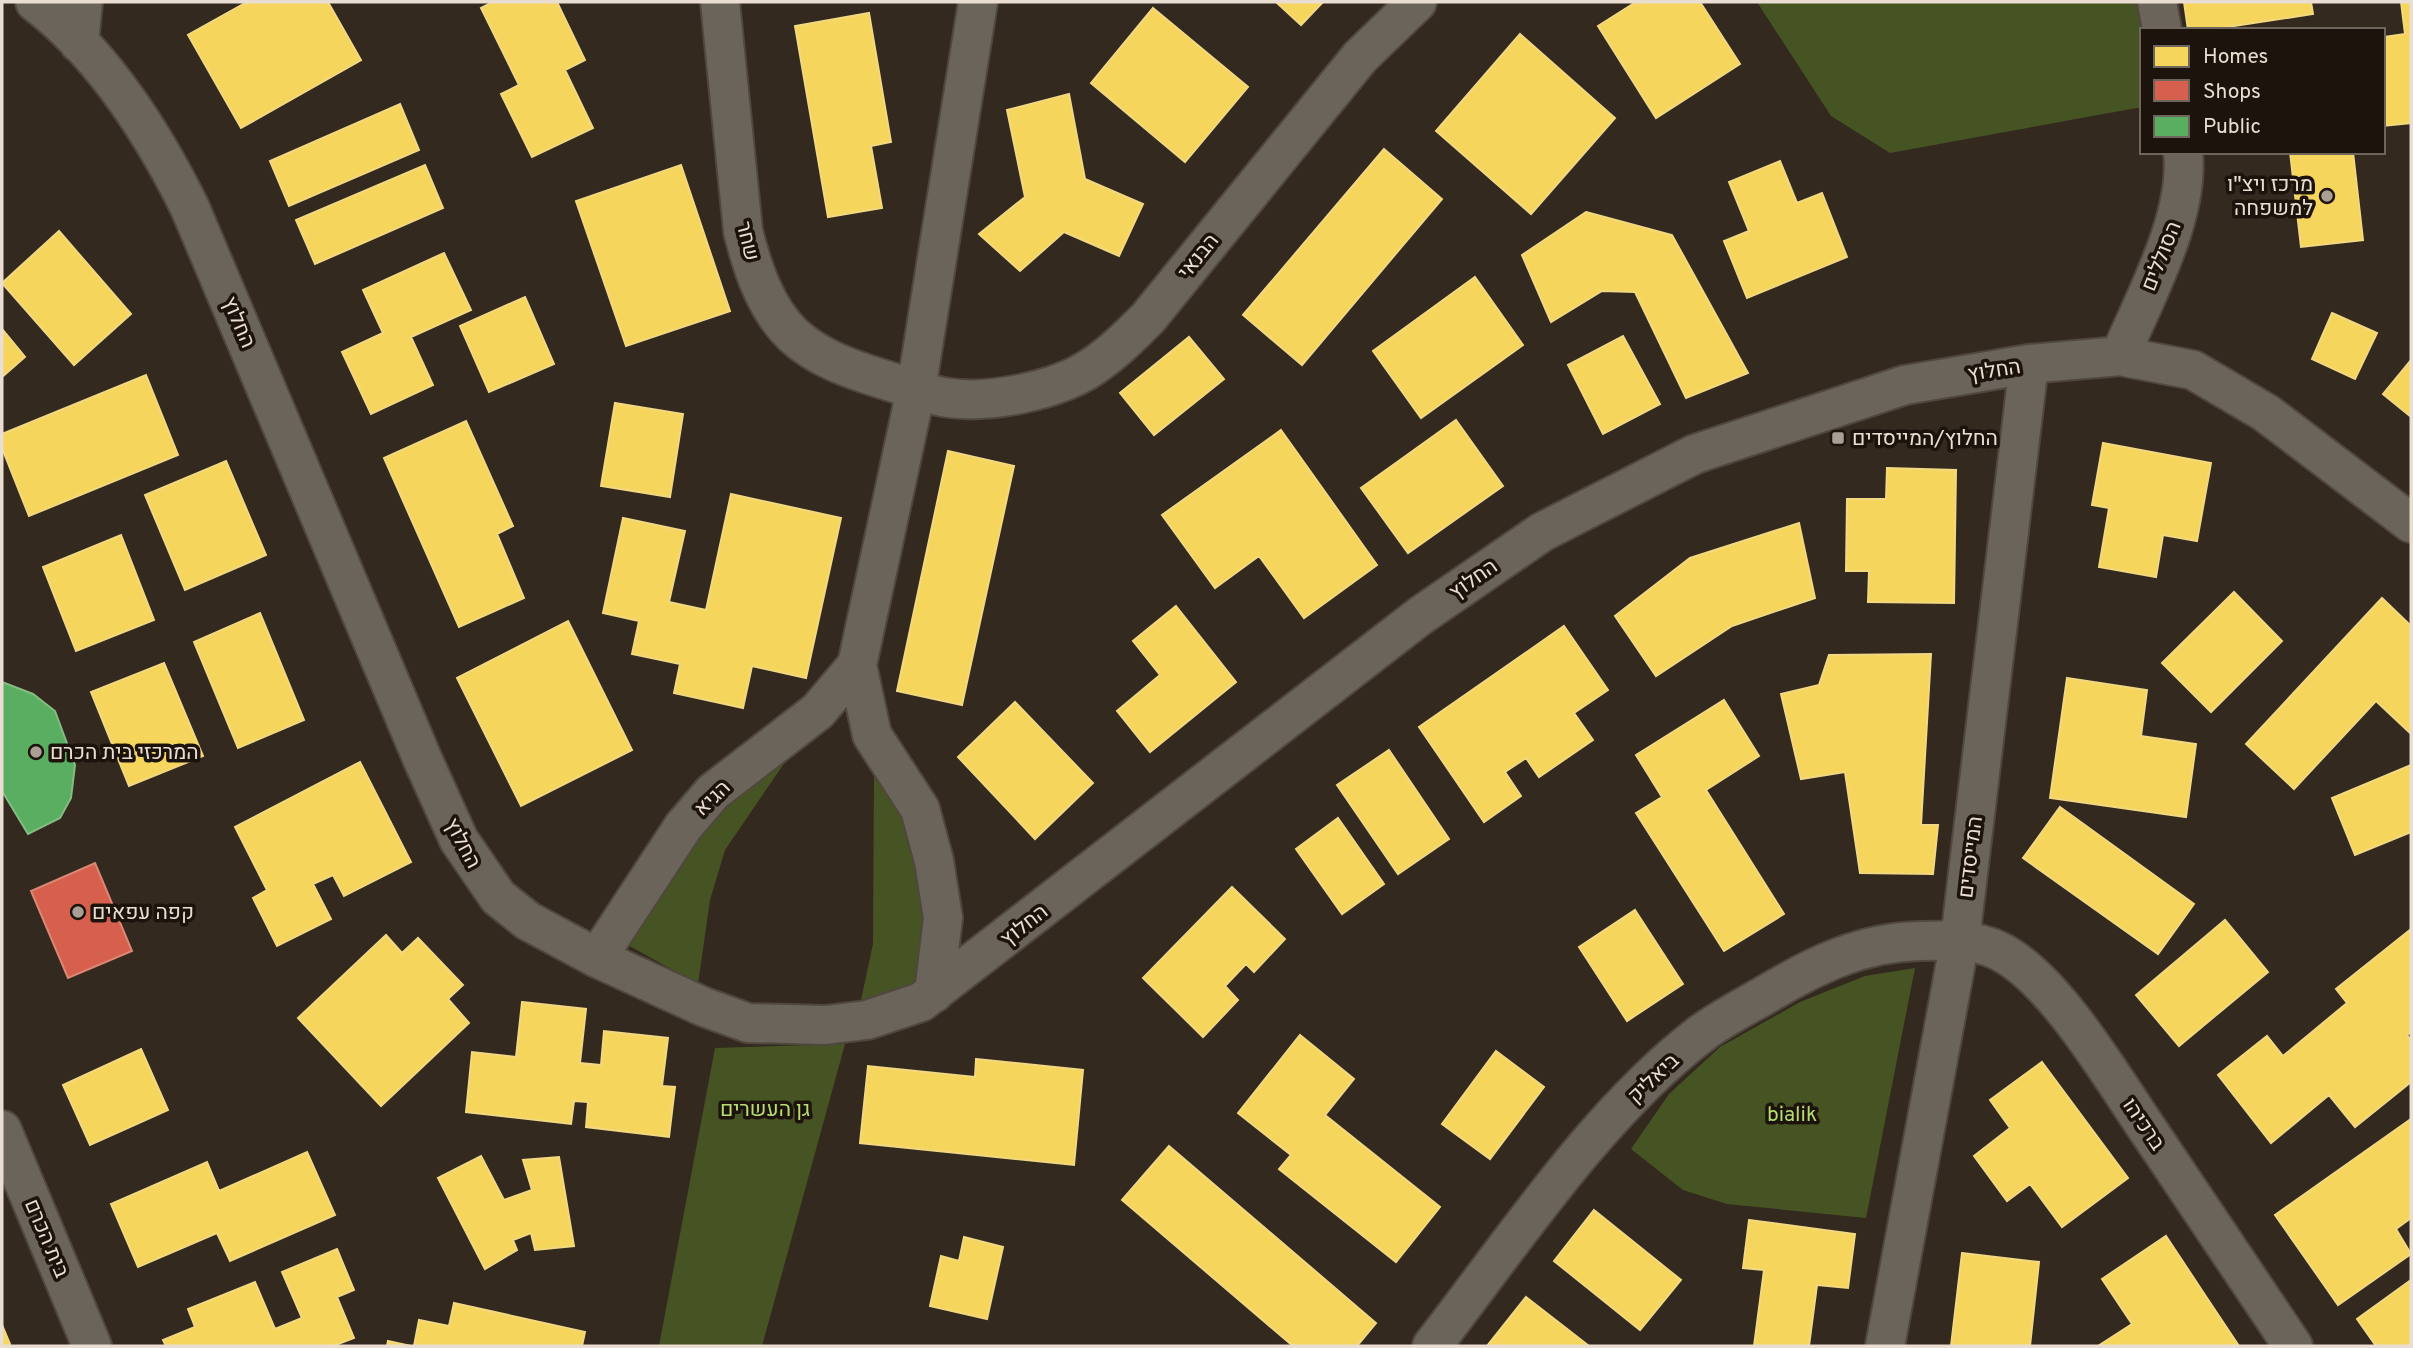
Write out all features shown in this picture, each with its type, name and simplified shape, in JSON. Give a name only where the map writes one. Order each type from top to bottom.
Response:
[{"type":"street","name":"החלוץ","points":[[36,2],[79,43],[144,126],[190,208],[459,840],[498,897],[528,922],[597,958],[704,1007],[748,1023],[825,1025],[867,1020],[921,1002],[1420,616],[1542,532],[1695,454],[1905,384],[2029,364],[2120,356],[2193,370],[2266,413],[2411,523]]},
{"type":"street","points":[[79,43],[83,2]]},
{"type":"street","name":"שחר","points":[[720,2],[743,230],[750,258],[772,309],[793,334],[839,365],[916,390]]},
{"type":"street","name":"הגיא","points":[[934,993],[943,918],[934,861],[919,809],[872,735],[857,666],[916,390],[978,2]]},
{"type":"street","name":"הבנאי","points":[[916,390],[946,398],[991,397],[1027,392],[1071,378],[1111,353],[1148,318],[1360,57],[1417,2]]},
{"type":"street","points":[[2157,2],[2162,28]]},
{"type":"street","name":"הסוללים","points":[[2120,356],[2176,222],[2186,174],[2183,154]]},
{"type":"street","name":"המייסדים","points":[[1885,1346],[1960,940],[2029,364]]},
{"type":"street","name":"הגיא","points":[[597,958],[683,827],[713,792],[818,711],[857,666]]},
{"type":"street","name":"ביאליק","points":[[1432,1346],[1595,1137],[1642,1086],[1703,1032],[1788,981],[1852,950],[1893,942],[1960,940]]},
{"type":"street","name":"ברכיהו","points":[[1960,940],[1999,951],[2027,972],[2053,998],[2097,1056],[2293,1346]]},
{"type":"street","name":"בית הכרם","points":[[2,1130],[92,1346]]},
{"type":"green space","points":[[1757,2],[2138,2],[2143,28],[2140,28],[2140,107],[1890,153],[1831,116]]},
{"type":"green space","points":[[785,762],[725,850],[710,900],[698,984],[626,944],[687,847],[724,804]]},
{"type":"green space","points":[[874,772],[909,829],[931,930],[916,983],[861,1000],[873,944]]},
{"type":"green space","name":"bialik","points":[[1915,968],[1866,1218],[1727,1204],[1683,1190],[1631,1149],[1669,1094],[1720,1047],[1800,1002],[1865,976]]},
{"type":"green space","name":"גן העשרים","points":[[845,1044],[762,1346],[659,1346],[715,1048]]},
{"type":"building: Homes","points":[[247,2],[328,2],[361,60],[241,128],[188,35]]},
{"type":"building: Homes","points":[[493,2],[557,2],[585,60],[565,70],[593,128],[532,157],[501,94],[519,85],[481,8]]},
{"type":"building: Homes","points":[[1276,2],[1323,2],[1301,25]]},
{"type":"building: Homes","points":[[1636,2],[1700,2],[1740,64],[1656,118],[1598,26]]},
{"type":"building: Homes","points":[[2184,2],[2311,2],[2313,14],[2221,28],[2188,28]]},
{"type":"building: Homes","points":[[2401,2],[2411,2],[2411,123],[2385,126],[2385,37],[2405,34]]},
{"type":"building: Homes","points":[[1153,8],[1248,87],[1185,162],[1091,83]]},
{"type":"building: Homes","points":[[869,13],[891,142],[871,146],[882,208],[828,217],[795,26]]},
{"type":"building: Homes","points":[[1520,34],[1615,118],[1531,214],[1436,131]]},
{"type":"building: Homes","points":[[1069,94],[1085,179],[1143,204],[1119,256],[1064,232],[1020,271],[979,234],[1025,197],[1007,110]]},
{"type":"building: Homes","points":[[400,104],[419,150],[289,206],[270,161]]},
{"type":"building: Homes","points":[[1384,149],[1442,199],[1302,365],[1243,315]]},
{"type":"building: Homes","name":"מרכז ויצ\"ו למשפחה","points":[[2290,154],[2353,154],[2363,240],[2301,247]]},
{"type":"building: Homes","points":[[1780,161],[1797,203],[1822,193],[1847,257],[1747,298],[1724,241],[1749,231],[1729,182]]},
{"type":"building: Homes","points":[[425,165],[443,208],[315,264],[296,220]]},
{"type":"building: Homes","points":[[681,165],[730,311],[626,346],[576,201]]},
{"type":"building: Homes","points":[[1586,212],[1672,235],[1748,373],[1686,398],[1635,292],[1602,291],[1551,322],[1522,255]]},
{"type":"building: Homes","points":[[59,231],[131,314],[74,365],[2,283]]},
{"type":"building: Homes","points":[[444,253],[471,310],[411,337],[433,385],[371,414],[342,352],[383,333],[363,290]]},
{"type":"building: Homes","points":[[1475,277],[1523,345],[1421,418],[1373,351]]},
{"type":"building: Homes","points":[[525,297],[554,364],[489,392],[460,326]]},
{"type":"building: Homes","points":[[2332,313],[2377,333],[2355,379],[2312,359]]},
{"type":"building: Homes","points":[[2,329],[25,357],[2,377]]},
{"type":"building: Homes","points":[[1623,336],[1660,404],[1603,434],[1568,365]]},
{"type":"building: Homes","points":[[1189,337],[1224,379],[1154,435],[1120,393]]},
{"type":"building: Homes","points":[[2411,360],[2411,417],[2383,394]]},
{"type":"building: Homes","points":[[146,375],[178,455],[29,516],[2,448],[2,434]]},
{"type":"building: Homes","points":[[615,403],[683,414],[670,497],[601,486]]},
{"type":"building: Homes","points":[[1456,420],[1503,486],[1408,553],[1361,488]]},
{"type":"building: Homes","points":[[466,421],[513,526],[497,534],[524,598],[459,627],[384,458]]},
{"type":"building: Homes","points":[[1281,430],[1377,565],[1304,618],[1259,556],[1215,588],[1162,515]]},
{"type":"building: Homes","points":[[2103,443],[2211,463],[2197,541],[2163,535],[2156,577],[2099,567],[2109,508],[2092,505]]},
{"type":"building: Homes","points":[[948,451],[1014,466],[962,705],[897,691]]},
{"type":"building: Homes","points":[[226,461],[266,555],[185,590],[145,495]]},
{"type":"building: Homes","points":[[1887,468],[1956,470],[1954,603],[1868,602],[1869,571],[1846,571],[1847,499],[1886,499]]},
{"type":"building: Homes","points":[[731,494],[841,518],[806,678],[752,666],[743,708],[674,693],[680,664],[632,654],[639,621],[603,613],[623,518],[685,531],[669,602],[706,610]]},
{"type":"building: Homes","points":[[1799,523],[1815,598],[1732,626],[1656,676],[1615,616],[1690,558]]},
{"type":"building: Homes","points":[[121,535],[154,620],[76,651],[43,567]]},
{"type":"building: Homes","points":[[2234,592],[2282,641],[2211,712],[2162,663]]},
{"type":"building: Homes","points":[[2382,598],[2411,626],[2411,734],[2376,701],[2294,789],[2246,744]]},
{"type":"building: Homes","points":[[1176,606],[1236,682],[1150,752],[1117,711],[1160,675],[1133,641]]},
{"type":"building: Homes","points":[[260,613],[304,720],[238,748],[194,642]]},
{"type":"building: Homes","points":[[568,621],[632,750],[521,806],[457,678]]},
{"type":"building: Homes","points":[[1564,626],[1608,690],[1574,713],[1593,740],[1539,777],[1526,758],[1505,772],[1521,796],[1484,822],[1419,727]]},
{"type":"building: Homes","points":[[1931,654],[1921,825],[1938,825],[1933,874],[1860,873],[1845,772],[1801,779],[1781,694],[1819,685],[1829,655]]},
{"type":"building: Homes","points":[[164,663],[203,756],[129,786],[91,692]]},
{"type":"building: Homes","points":[[2067,678],[2147,690],[2141,736],[2196,744],[2186,817],[2050,798]]},
{"type":"building: Homes","points":[[1724,700],[1759,756],[1706,790],[1784,914],[1724,951],[1636,813],[1662,797],[1636,755]]},
{"type":"building: Homes","points":[[1015,702],[1093,783],[1035,839],[958,757]]},
{"type":"building: Homes","points":[[1389,750],[1449,839],[1398,874],[1337,785]]},
{"type":"building: Homes","points":[[360,762],[411,862],[344,896],[333,875],[313,884],[331,919],[277,946],[253,898],[267,890],[235,827]]},
{"type":"building: Homes","points":[[2411,765],[2411,832],[2355,855],[2332,798]]},
{"type":"building: Homes","points":[[2060,807],[2194,904],[2158,954],[2023,858]]},
{"type":"building: Homes","points":[[1338,818],[1384,884],[1342,914],[1296,849]]},
{"type":"building: Homes","points":[[1232,887],[1285,939],[1254,972],[1246,964],[1225,986],[1238,1000],[1203,1037],[1143,978]]},
{"type":"building: Homes","points":[[1635,910],[1683,984],[1627,1021],[1579,947]]},
{"type":"building: Homes","points":[[2225,920],[2268,972],[2179,1046],[2136,995]]},
{"type":"building: Homes","points":[[2411,929],[2411,1032],[2407,1035],[2411,1040],[2411,1082],[2355,1127],[2329,1095],[2271,1143],[2218,1075],[2267,1036],[2283,1056],[2347,1003],[2336,989]]},
{"type":"building: Homes","points":[[386,935],[402,953],[418,938],[463,985],[448,999],[469,1023],[381,1106],[298,1018]]},
{"type":"building: Homes","points":[[522,1002],[586,1009],[580,1063],[601,1065],[604,1031],[668,1038],[662,1086],[675,1087],[669,1137],[586,1127],[588,1102],[574,1101],[571,1124],[466,1112],[472,1052],[516,1057]]},
{"type":"building: Homes","points":[[1300,1035],[1354,1079],[1325,1115],[1440,1207],[1396,1262],[1279,1169],[1291,1155],[1238,1113]]},
{"type":"building: Homes","points":[[141,1049],[168,1110],[90,1145],[63,1085]]},
{"type":"building: Homes","points":[[1496,1051],[1544,1087],[1490,1159],[1442,1124]]},
{"type":"building: Homes","points":[[976,1059],[1083,1070],[1074,1165],[860,1143],[868,1066],[975,1077]]},
{"type":"building: Homes","points":[[2042,1062],[2128,1178],[2062,1227],[2030,1184],[2007,1201],[1974,1156],[2010,1128],[1990,1100]]},
{"type":"building: Homes","points":[[2411,1119],[2411,1218],[2396,1229],[2411,1254],[2338,1305],[2275,1215]]},
{"type":"building: Homes","points":[[1169,1146],[1376,1323],[1357,1346],[1293,1346],[1122,1200]]},
{"type":"building: Homes","points":[[307,1152],[335,1215],[230,1261],[217,1233],[138,1267],[111,1204],[207,1162],[219,1191]]},
{"type":"building: Homes","points":[[481,1156],[504,1200],[532,1190],[523,1160],[559,1157],[574,1246],[535,1250],[531,1233],[513,1240],[517,1250],[485,1269],[438,1178]]},
{"type":"building: Homes","points":[[1594,1210],[1681,1280],[1640,1330],[1554,1261]]},
{"type":"building: Homes","points":[[1749,1220],[1855,1234],[1848,1288],[1817,1285],[1809,1346],[1754,1346],[1764,1270],[1743,1268]]},
{"type":"building: Homes","points":[[2166,1236],[2239,1346],[2098,1346],[2132,1324],[2102,1279]]},
{"type":"building: Homes","points":[[964,1237],[1003,1247],[987,1319],[930,1306],[941,1256],[959,1261]]},
{"type":"building: Homes","points":[[337,1249],[354,1290],[337,1297],[354,1338],[333,1346],[166,1346],[163,1340],[195,1327],[188,1309],[255,1282],[275,1329],[302,1318],[282,1272]]},
{"type":"building: Homes","points":[[1962,1253],[2039,1262],[2030,1346],[1951,1346]]},
{"type":"building: Homes","points":[[2411,1280],[2411,1346],[2376,1346],[2357,1319]]},
{"type":"building: Homes","points":[[1526,1297],[1589,1346],[1487,1346]]},
{"type":"building: Homes","points":[[454,1303],[585,1332],[582,1346],[414,1346],[419,1320],[449,1326]]},
{"type":"building: Homes","points":[[2,1325],[10,1344],[6,1346],[2,1346]]},
{"type":"building: Homes","points":[[388,1341],[411,1346],[387,1346]]},
{"type":"building: Shops","name":"קפה עפאים","points":[[95,863],[132,951],[68,978],[31,891]]},
{"type":"building: Public","name":"המרכזי בית הכרם","points":[[2,682],[33,694],[55,711],[75,765],[71,798],[60,818],[28,834],[2,791]]},
{"type":"place","name":"מרכז ויצ\"ו למשפחה","points":[[2327,196]]},
{"type":"place","name":"החלוץ/המייסדים","points":[[1838,438]]},
{"type":"place","name":"המרכזי בית הכרם","points":[[36,752]]},
{"type":"place","name":"קפה עפאים","points":[[78,912]]}]
